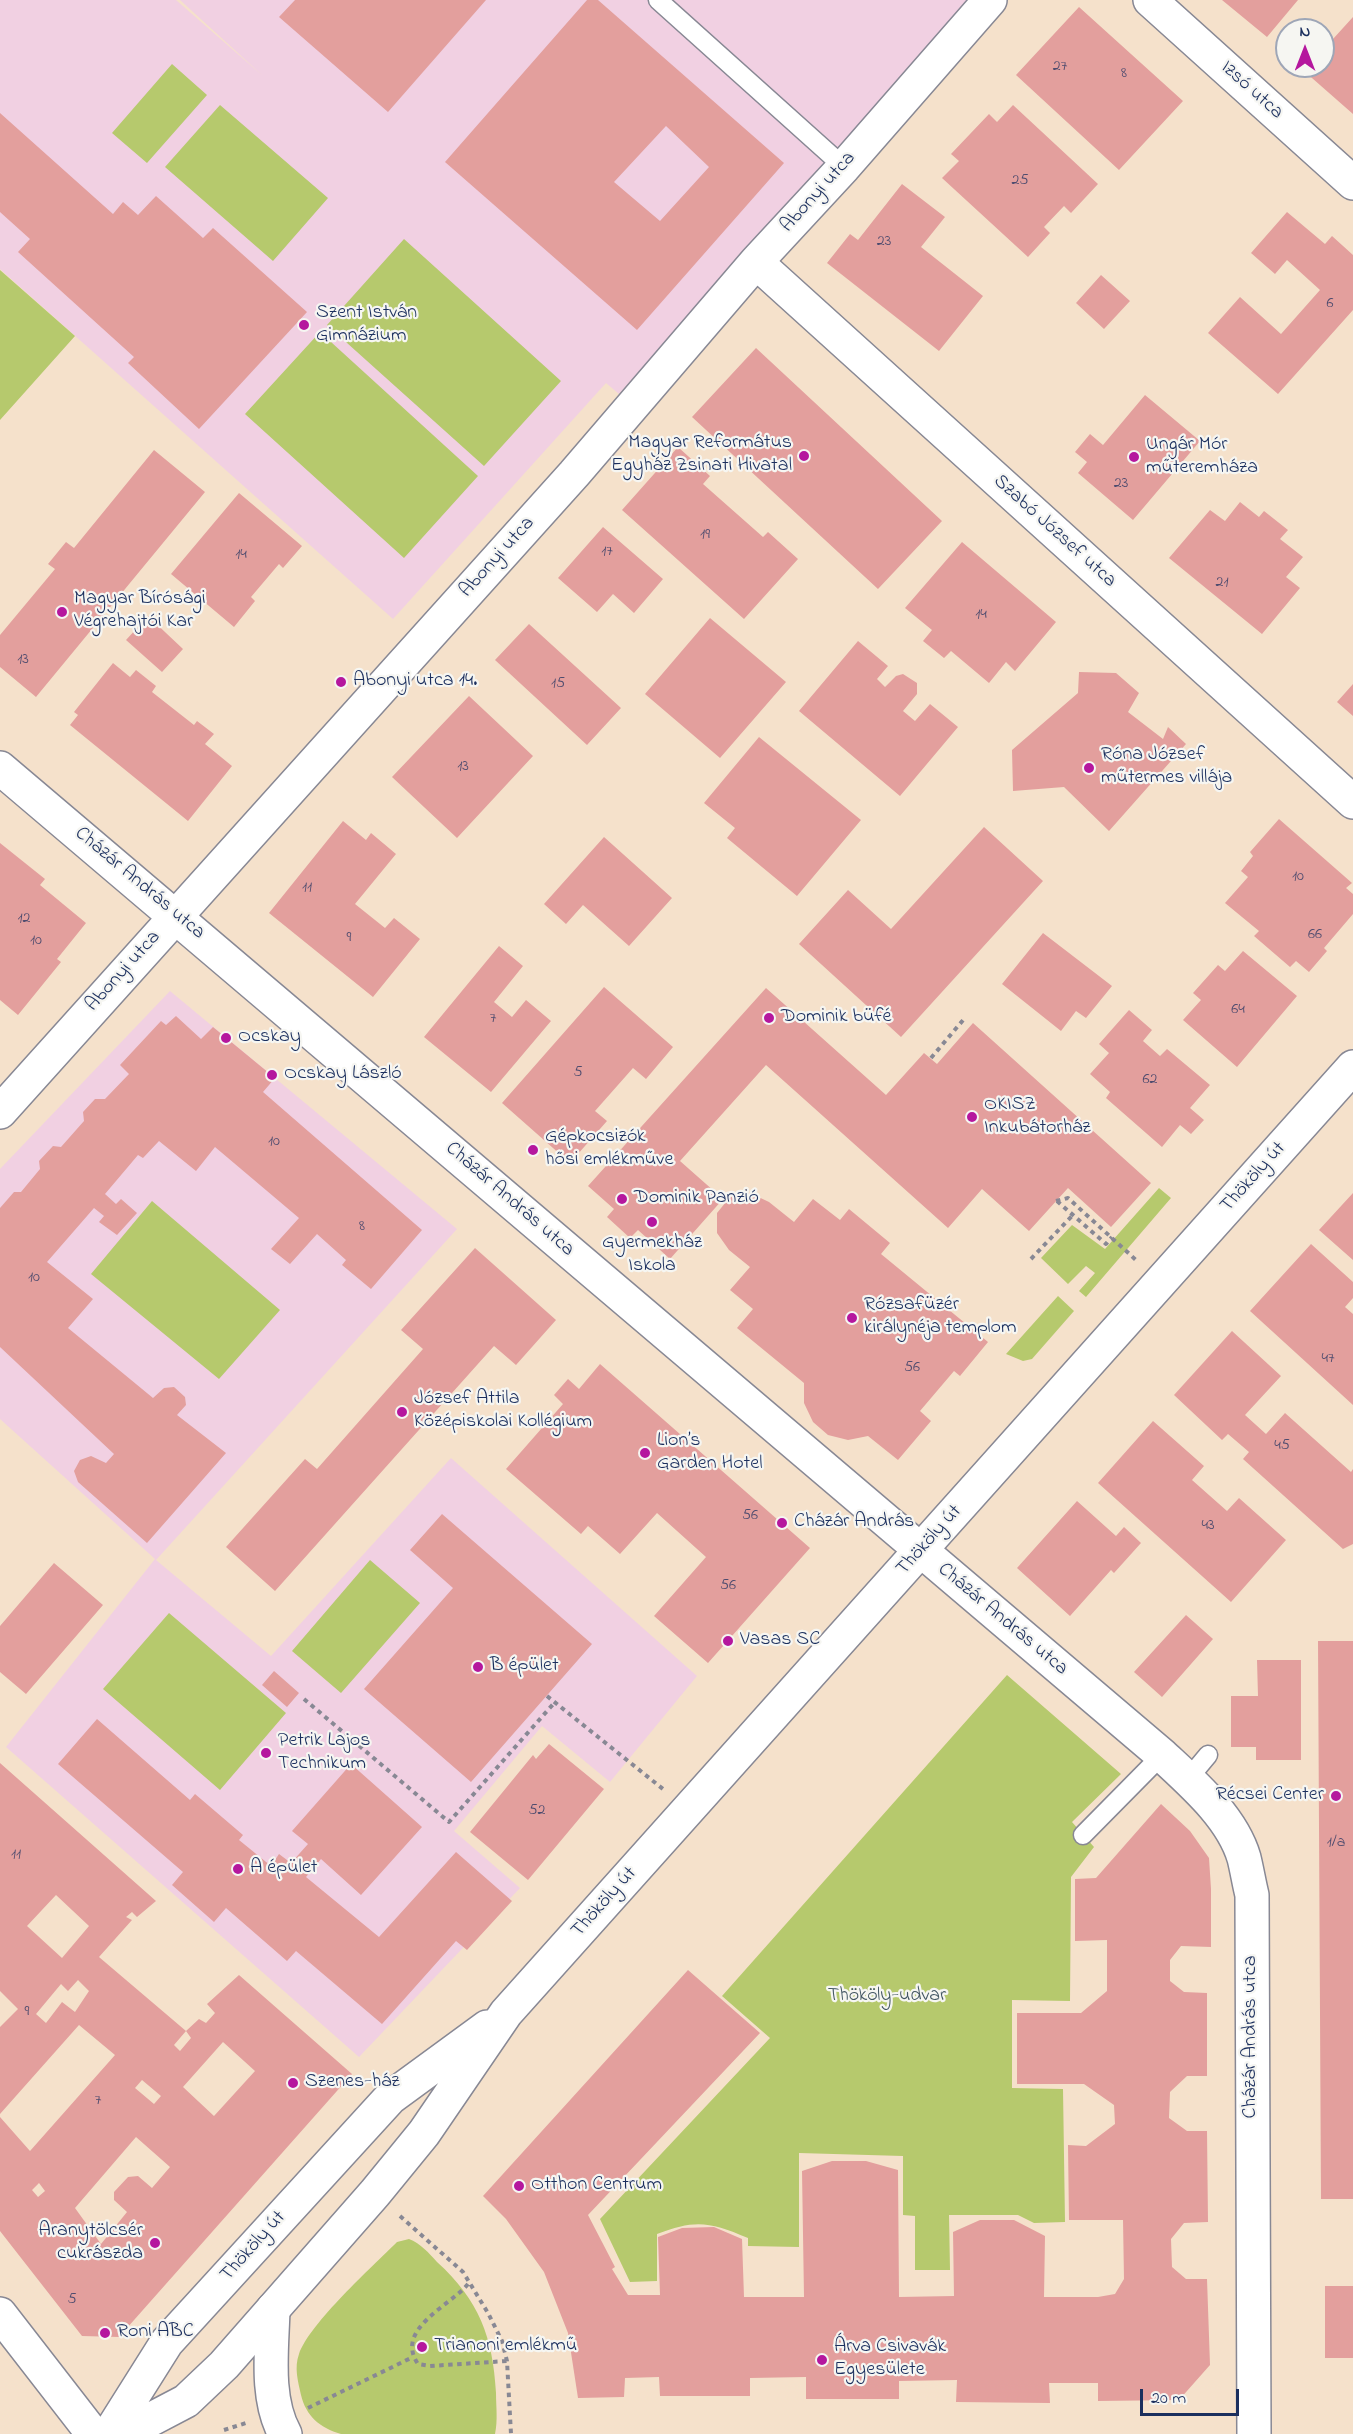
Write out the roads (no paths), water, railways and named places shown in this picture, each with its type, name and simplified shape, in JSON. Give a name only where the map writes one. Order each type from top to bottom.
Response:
[{"type":"street","name":"Abonyi utca","points":[[0,1112],[574,474],[756,262],[844,167],[990,0]]},
{"type":"street","name":"Izsó utca","points":[[1150,0],[1353,183]]},
{"type":"street","name":"Szabó József utca","points":[[756,262],[1353,802]]},
{"type":"street","name":"Cházár András utca","points":[[0,768],[1161,1755],[1198,1767],[1243,1856],[1252,1895],[1254,2434]]},
{"type":"street","name":"Thököly út","points":[[123,2434],[186,2401],[224,2365],[375,2193],[424,2133],[506,2013],[1353,1067]]},
{"type":"street","name":"Thököly út","points":[[109,2434],[166,2342],[390,2098],[506,2013]]},
{"type":"street","points":[[273,2309],[272,2362],[280,2424]]},
{"type":"street","points":[[0,2314],[93,2434]]},
{"type":"lane","points":[[658,0],[844,167]]},
{"type":"lane","points":[[1083,1834],[1161,1755]]},
{"type":"place","name":"Szent István Gimnázium","points":[[304,325]]},
{"type":"place","name":"Magyar Református Egyház Zsinati Hivatal","points":[[804,456]]},
{"type":"place","name":"Ungár Mór műteremháza","points":[[1134,457]]},
{"type":"place","name":"Magyar Bírósági Végrehajtói Kar","points":[[62,612]]},
{"type":"place","name":"Abonyi utca 14.","points":[[341,682]]},
{"type":"place","name":"Róna József műtermes villája","points":[[1089,768]]},
{"type":"place","name":"Dominik büfé","points":[[769,1018]]},
{"type":"place","name":"Ocskay","points":[[226,1038]]},
{"type":"place","name":"Ocskay László","points":[[272,1075]]},
{"type":"place","name":"OKISZ Inkubátorház","points":[[972,1117]]},
{"type":"place","name":"Gépkocsizók hősi emlékműve","points":[[533,1150]]},
{"type":"place","name":"Dominik Panzió","points":[[622,1199]]},
{"type":"place","name":"Gyermekház Iskola","points":[[652,1222]]},
{"type":"place","name":"Rózsafüzér királynéja templom","points":[[852,1318]]},
{"type":"place","name":"József Attila Középiskolai Kollégium","points":[[402,1412]]},
{"type":"place","name":"Lion’s Garden Hotel","points":[[645,1453]]},
{"type":"place","name":"Cházár András","points":[[782,1523]]},
{"type":"place","name":"Vasas SC","points":[[728,1641]]},
{"type":"place","name":"B épület","points":[[478,1667]]},
{"type":"place","name":"Petrik Lajos Technikum","points":[[266,1753]]},
{"type":"place","name":"Récsei Center","points":[[1336,1796]]},
{"type":"place","name":"A épület","points":[[238,1869]]},
{"type":"place","name":"Szenes-ház","points":[[293,2083]]},
{"type":"place","name":"Otthon Centrum","points":[[519,2186]]},
{"type":"place","name":"Aranytölcsér cukrászda","points":[[155,2243]]},
{"type":"place","name":"Roni ABC","points":[[105,2333]]},
{"type":"place","name":"Trianoni emlékmű","points":[[422,2347]]},
{"type":"place","name":"Árva Csivavák Egyesülete","points":[[822,2360]]},
{"type":"park label","name":"Thököly-udvar","points":[[887,1997]]}]
